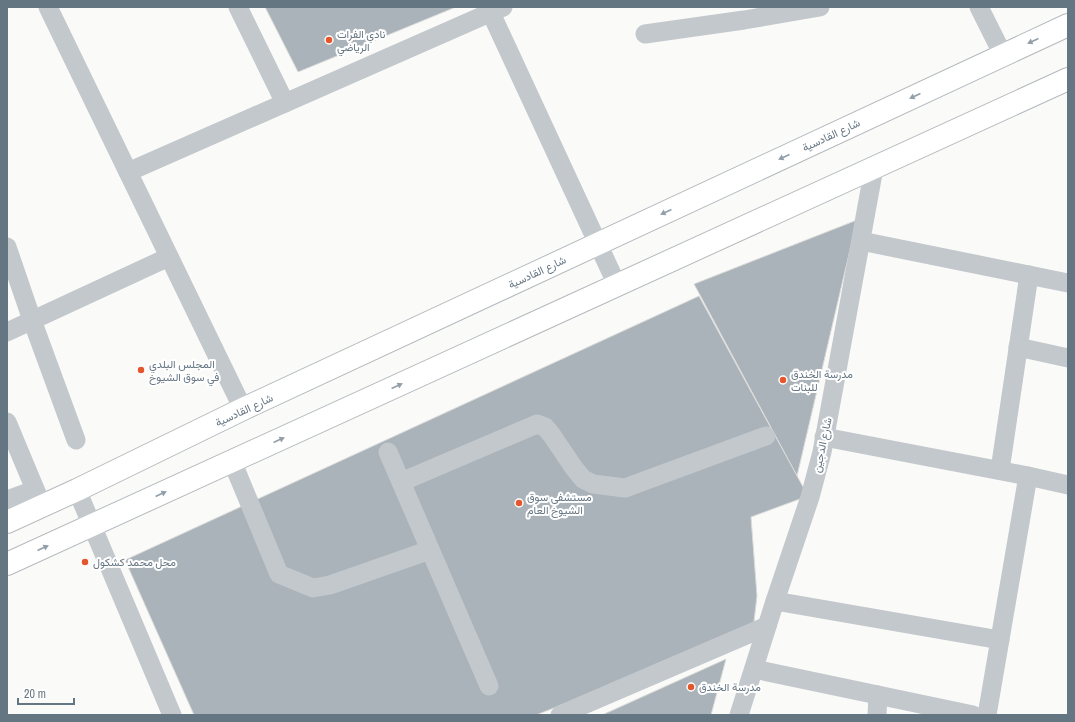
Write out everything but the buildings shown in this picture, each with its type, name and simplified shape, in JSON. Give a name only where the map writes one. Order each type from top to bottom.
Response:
[{"type":"main road","name":"شارع القادسية","points":[[7,522],[38,498],[76,490],[243,410],[1068,25]]},
{"type":"main road","points":[[7,564],[1068,79]]},
{"type":"street","points":[[48,7],[243,410]]},
{"type":"street","points":[[238,7],[285,103]]},
{"type":"street","points":[[645,34],[744,20],[820,7]]},
{"type":"street","points":[[979,7],[1003,55]]},
{"type":"street","points":[[128,172],[497,10],[617,285]]},
{"type":"street","name":"شارع الدجين","points":[[739,715],[810,497],[824,437],[874,168]]},
{"type":"street","points":[[860,241],[1068,283]]},
{"type":"street","points":[[7,247],[76,440]]},
{"type":"street","points":[[7,332],[170,257]]},
{"type":"street","points":[[1000,470],[1029,275]]},
{"type":"street","points":[[1018,347],[1068,358]]},
{"type":"street","points":[[7,422],[38,498],[7,500]]},
{"type":"street","points":[[401,482],[537,424],[545,426],[583,479],[593,484],[625,488],[766,436]]},
{"type":"street","points":[[824,437],[1068,484]]},
{"type":"street","points":[[388,452],[489,686]]},
{"type":"street","points":[[232,461],[279,574],[313,588],[330,585],[430,550]]},
{"type":"street","points":[[987,715],[1028,476]]},
{"type":"street","points":[[76,490],[172,715]]},
{"type":"street","points":[[775,601],[1000,640]]},
{"type":"street","points":[[560,715],[767,626]]},
{"type":"street","points":[[754,668],[973,715]]},
{"type":"street","points":[[877,715],[878,695]]},
{"type":"place","name":"نادي الفرات الرياضي","points":[[329,40]]},
{"type":"place","name":"المجلس البلدي في سوق الشيوخ","points":[[141,370]]},
{"type":"place","name":"مدرسة الخندق للبنات","points":[[783,380]]},
{"type":"place","name":"مستشفى سوق الشيوخ العام","points":[[519,503]]},
{"type":"place","name":"محل محمد كشكول","points":[[85,562]]},
{"type":"place","name":"مدرسة الخندق","points":[[691,687]]}]
